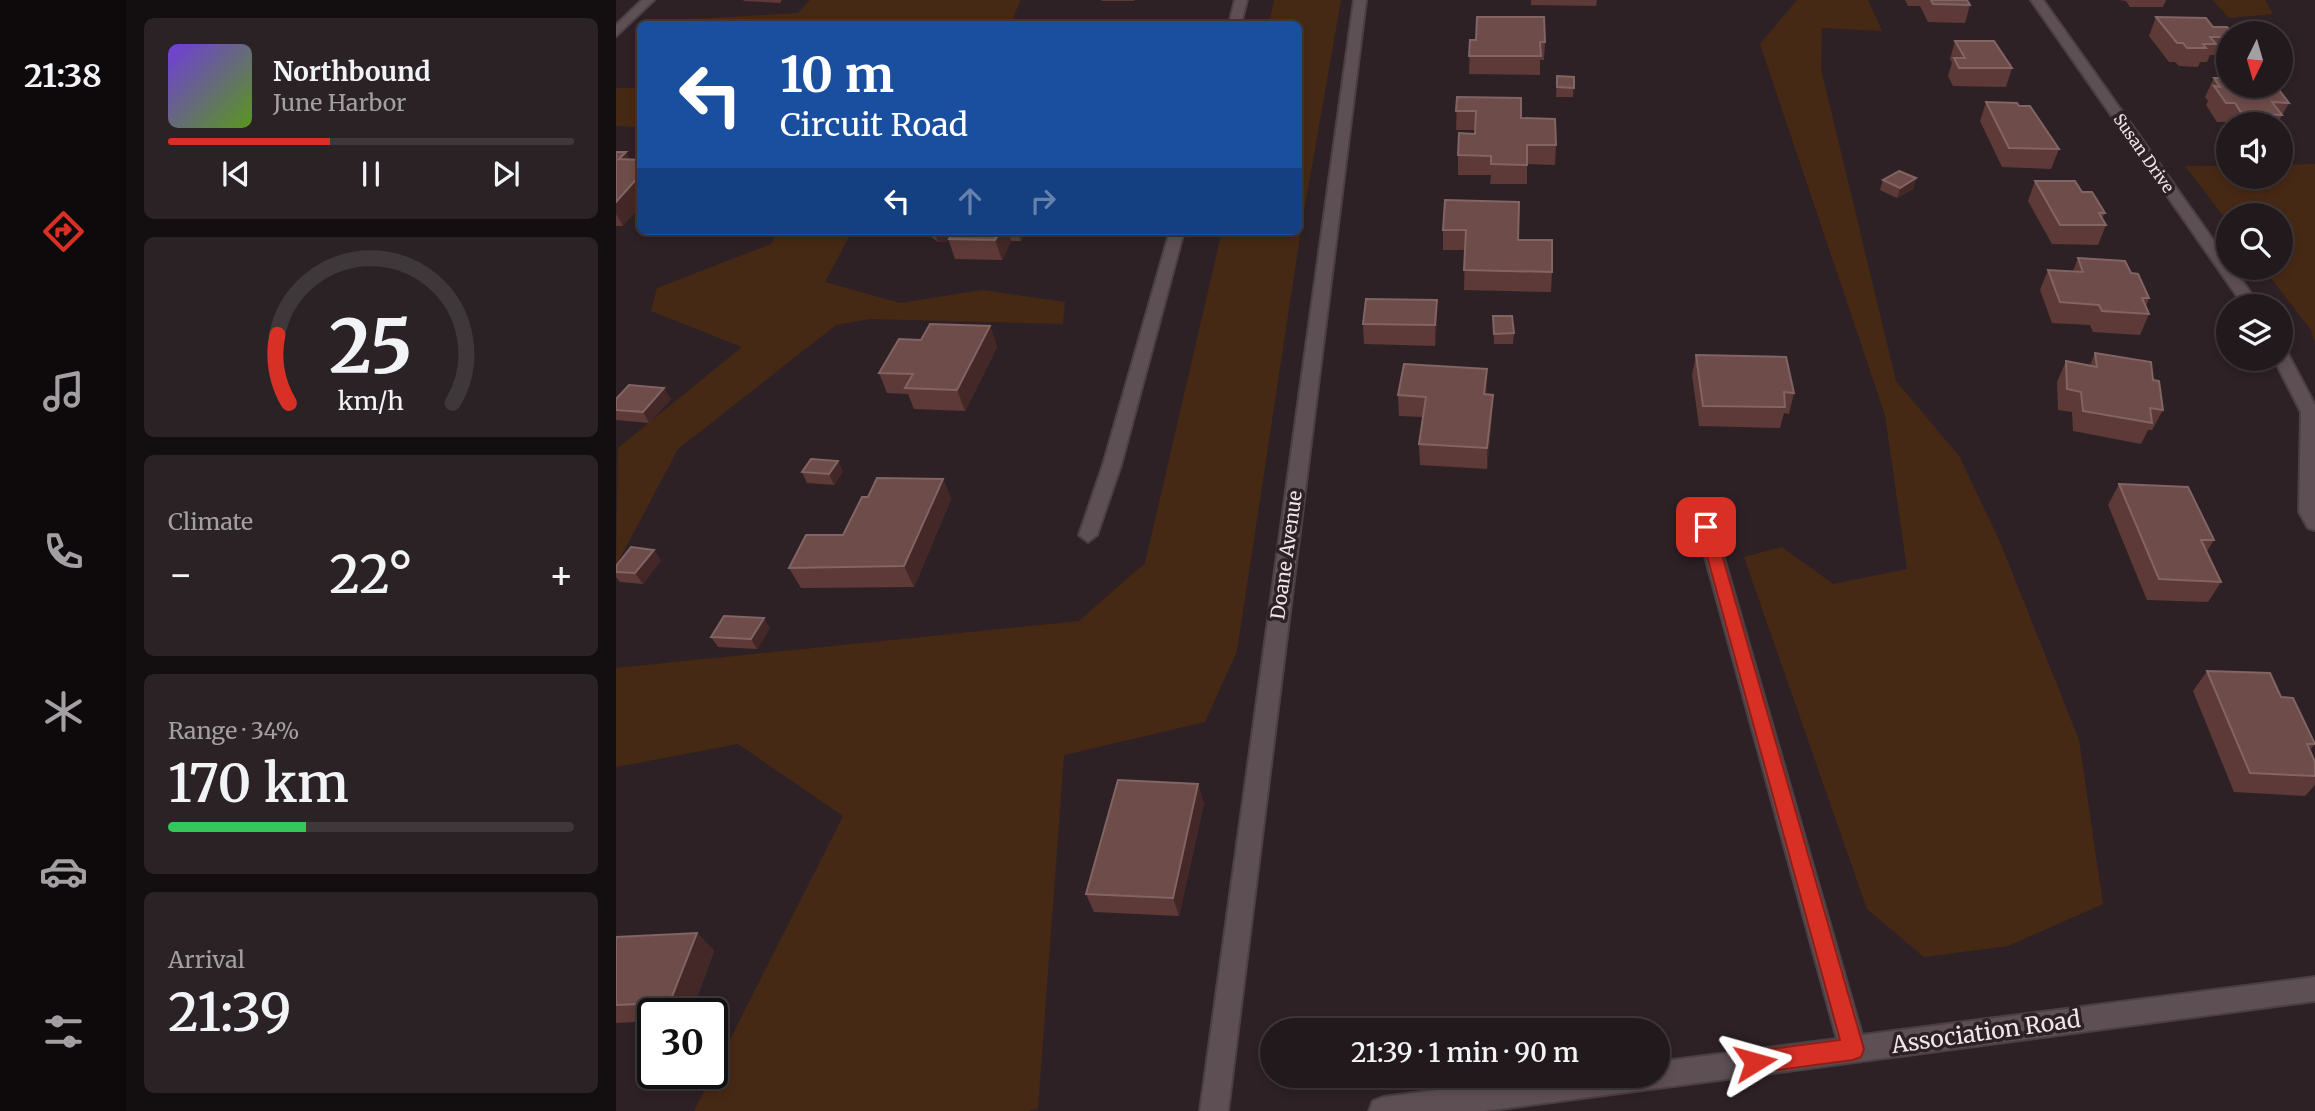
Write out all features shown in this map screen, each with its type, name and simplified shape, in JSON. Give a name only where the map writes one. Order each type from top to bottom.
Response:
[{"type":"street","points":[[616,32],[648,0]]},
{"type":"street","points":[[1236,21],[1241,0]]},
{"type":"street","name":"Doane Avenue","points":[[1214,1111],[1360,0]]},
{"type":"street","name":"Susan Drive","points":[[2037,0],[2244,294]]},
{"type":"street","points":[[1088,535],[1112,465],[1176,235]]},
{"type":"street","points":[[2289,371],[2310,412],[2308,512],[2315,523]]},
{"type":"street","points":[[1706,527],[1853,1049]]},
{"type":"street","name":"Association Road","points":[[1670,1073],[2315,989]]},
{"type":"street","points":[[1383,1111],[1558,1088]]},
{"type":"shaded area","points":[[810,0],[1021,0],[1011,21],[659,21],[798,13]]},
{"type":"shaded area","points":[[1274,0],[1341,0],[1302,223],[1302,21],[1270,21]]},
{"type":"shaded area","points":[[1797,0],[1868,0],[1882,31],[1822,28],[1821,69],[1896,381],[1959,456],[2000,542],[2079,740],[2103,904],[2008,946],[1924,957],[1867,909],[1744,557],[1782,547],[1833,584],[1907,569],[1885,415],[1760,44]]},
{"type":"shaded area","points":[[2213,0],[2265,0],[2273,14],[2229,18]]},
{"type":"shaded area","points":[[616,88],[637,88],[637,127],[616,126]]},
{"type":"shaded area","points":[[2315,164],[2315,342],[2311,330],[2293,307],[2293,294],[2283,294],[2272,280],[2293,280],[2293,203],[2216,203],[2216,206],[2185,166],[2216,166],[2216,189],[2293,189],[2293,165]]},
{"type":"shaded area","points":[[776,235],[850,235],[825,282],[900,303],[982,290],[1065,302],[1063,324],[870,319],[836,325],[678,449],[616,566],[618,448],[742,347],[651,311],[657,288],[771,244]]},
{"type":"shaded area","points":[[1221,235],[1300,235],[1237,651],[1205,722],[1064,755],[1038,1108],[1029,1111],[694,1111],[705,1089],[728,1089],[728,1044],[843,816],[738,744],[616,767],[616,668],[1079,621],[1145,563]]},
{"type":"building","points":[[1931,0],[1967,0],[1970,5],[1933,4]]},
{"type":"building","points":[[1477,17],[1544,17],[1545,42],[1540,42],[1541,56],[1469,56],[1470,40],[1476,40]]},
{"type":"building","points":[[2156,17],[2206,18],[2216,27],[2216,37],[2210,37],[2216,44],[2203,44],[2206,48],[2187,48],[2183,43],[2177,43]]},
{"type":"building","points":[[1955,41],[1994,41],[2012,68],[1959,68],[1954,58],[1965,58]]},
{"type":"building","points":[[1557,76],[1574,77],[1574,88],[1557,87]]},
{"type":"building","points":[[1457,97],[1521,98],[1521,118],[1555,119],[1556,145],[1527,145],[1527,165],[1491,164],[1491,156],[1458,155],[1459,133],[1475,134],[1476,111],[1456,111]]},
{"type":"building","points":[[2222,98],[2285,98],[2289,103],[2272,102],[2280,112],[2241,112],[2235,103],[2226,103]]},
{"type":"building","points":[[1986,102],[2030,106],[2059,149],[2009,148]]},
{"type":"building","points":[[616,152],[626,152],[619,159],[637,160],[637,178],[616,202]]},
{"type":"building","points":[[1899,171],[1916,178],[1900,188],[1883,180]]},
{"type":"building","points":[[2035,181],[2075,181],[2082,192],[2092,192],[2105,213],[2099,213],[2106,225],[2060,225]]},
{"type":"building","points":[[1445,200],[1519,202],[1518,240],[1552,240],[1552,272],[1464,270],[1466,230],[1443,230]]},
{"type":"building","points":[[951,235],[998,235],[995,240],[949,239]]},
{"type":"building","points":[[2078,258],[2125,261],[2131,273],[2138,274],[2149,298],[2142,298],[2149,314],[2102,311],[2099,305],[2060,302],[2048,270],[2083,272]]},
{"type":"building","points":[[1366,299],[1437,300],[1435,325],[1363,324]]},
{"type":"building","points":[[1493,316],[1512,316],[1514,333],[1494,334]]},
{"type":"building","points":[[930,324],[990,326],[957,390],[905,388],[913,374],[879,373],[899,339],[921,340]]},
{"type":"building","points":[[2095,353],[2151,362],[2153,380],[2159,381],[2163,410],[2150,408],[2152,423],[2083,411],[2081,392],[2067,389],[2066,361],[2097,367]]},
{"type":"building","points":[[1696,355],[1786,357],[1794,393],[1784,392],[1785,407],[1703,406]]},
{"type":"building","points":[[1404,364],[1487,369],[1484,394],[1493,395],[1487,448],[1419,444],[1426,397],[1398,395]]},
{"type":"building","points":[[629,385],[664,388],[643,412],[616,410],[616,399]]},
{"type":"building","points":[[811,459],[838,461],[829,474],[802,472]]},
{"type":"building","points":[[877,478],[943,479],[904,566],[789,568],[806,535],[843,535],[862,497],[868,497]]},
{"type":"building","points":[[2119,484],[2188,487],[2214,540],[2201,540],[2221,582],[2159,579]]},
{"type":"building","points":[[631,547],[654,550],[635,573],[616,572],[616,566]]},
{"type":"building","points":[[724,616],[764,618],[751,639],[711,637]]},
{"type":"building","points":[[2207,671],[2270,673],[2281,697],[2293,698],[2315,744],[2307,744],[2315,762],[2315,776],[2250,773]]},
{"type":"building","points":[[1118,780],[1198,784],[1173,898],[1086,894]]},
{"type":"building","points":[[697,933],[671,998],[637,998],[637,1004],[616,1005],[616,937]]},
{"type":"route","points":[[1706,527],[1853,1049],[1755,1062]]}]
